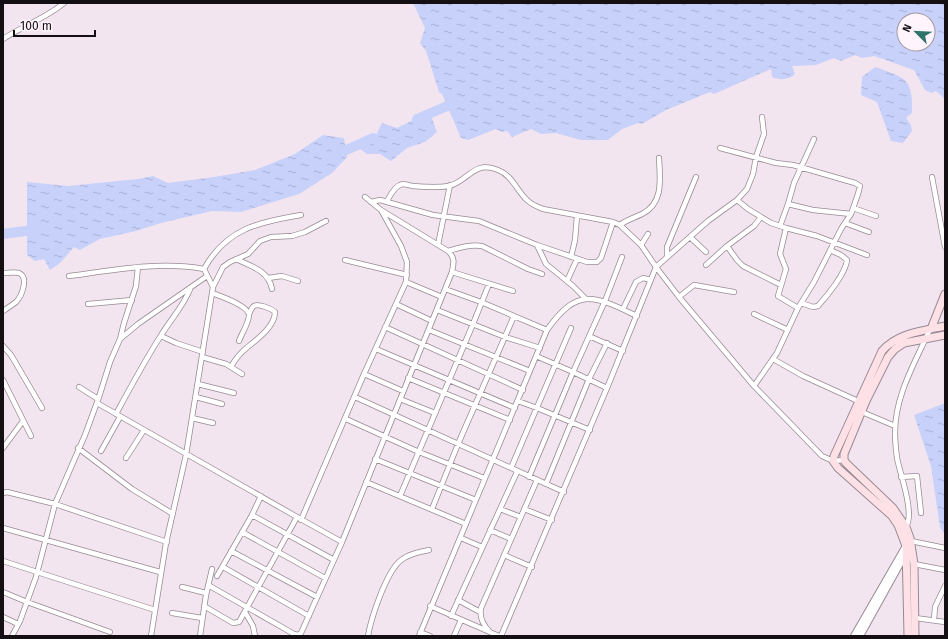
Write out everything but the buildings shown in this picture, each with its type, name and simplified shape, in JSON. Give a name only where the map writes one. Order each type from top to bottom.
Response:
[{"type":"main road","points":[[930,329],[945,294]]},
{"type":"main road","points":[[910,542],[892,516],[838,468],[833,461],[858,401],[882,351],[894,341],[907,334],[944,326]]},
{"type":"main road","points":[[915,636],[914,564],[906,526],[893,508],[851,469],[844,460],[844,454],[888,357],[895,349],[904,343],[944,335]]},
{"type":"main road","points":[[908,636],[906,554],[910,542]]},
{"type":"street","points":[[3,39],[52,12],[64,3]]},
{"type":"street","points":[[430,606],[500,636],[532,567],[608,388],[656,267],[708,221],[737,200],[747,189],[753,174],[756,157],[764,134],[762,117]]},
{"type":"street","points":[[780,226],[794,182],[814,139]]},
{"type":"street","points":[[720,148],[776,163],[793,165],[858,184],[860,186],[860,190],[851,214],[798,308],[773,359],[754,386]]},
{"type":"street","points":[[620,225],[627,220],[641,215],[653,207],[658,194],[660,181],[659,158]]},
{"type":"street","points":[[387,201],[395,188],[402,184],[425,186],[450,185],[466,177],[476,168],[493,168],[509,177],[528,201],[534,205],[543,209],[613,222],[620,225],[641,245],[679,297],[754,386],[822,456],[833,461],[844,460]]},
{"type":"street","points":[[667,256],[667,247],[696,177]]},
{"type":"street","points":[[932,177],[945,247]]},
{"type":"street","points":[[438,245],[450,185]]},
{"type":"street","points":[[208,585],[294,634],[301,634],[342,542],[408,378],[429,330],[452,272],[454,260],[452,255],[448,251],[381,210],[365,197]]},
{"type":"street","points":[[371,202],[380,200],[387,201],[433,215],[479,221],[537,245],[592,263],[597,262],[601,258],[613,222]]},
{"type":"street","points":[[737,200],[761,217],[780,226],[817,236],[834,244],[867,255]]},
{"type":"street","points":[[788,204],[813,210],[851,214]]},
{"type":"street","points":[[854,208],[876,216]]},
{"type":"street","points":[[204,606],[237,623],[239,622],[288,534],[299,518],[346,418],[364,374],[406,282],[407,262],[401,246],[381,210]]},
{"type":"street","points":[[204,269],[226,241],[243,230],[258,223],[301,215]]},
{"type":"street","points":[[571,257],[575,240],[577,216]]},
{"type":"street","points":[[706,265],[727,246],[749,230],[761,217]]},
{"type":"street","points":[[150,636],[160,572],[186,455],[213,287],[223,268],[236,259],[248,254],[255,245],[265,239],[292,236],[305,232],[326,221]]},
{"type":"street","points":[[845,223],[869,232]]},
{"type":"street","points":[[786,228],[780,254],[786,269],[778,292],[780,298],[798,308]]},
{"type":"street","points":[[641,245],[648,234]]},
{"type":"street","points":[[690,237],[706,252]]},
{"type":"street","points":[[537,245],[546,264],[567,280],[586,299]]},
{"type":"street","points":[[448,251],[463,246],[482,246],[528,269],[542,274]]},
{"type":"street","points":[[727,246],[742,266],[781,285]]},
{"type":"street","points":[[801,303],[813,307],[818,306],[837,281],[847,263],[847,260],[841,255],[830,250]]},
{"type":"street","points":[[529,477],[573,372],[605,301],[622,257]]},
{"type":"street","points":[[236,259],[256,269],[268,278],[271,282],[272,289]]},
{"type":"street","points":[[567,280],[576,259]]},
{"type":"street","points":[[345,260],[407,275]]},
{"type":"street","points":[[70,276],[152,265],[184,266],[204,269]]},
{"type":"street","points":[[12,636],[27,602],[37,573],[55,504],[98,401],[110,362],[120,339],[136,286],[138,267]]},
{"type":"street","points":[[204,269],[213,287]]},
{"type":"street","points":[[452,272],[513,291]]},
{"type":"street","points":[[3,273],[22,274],[24,277],[24,285],[21,295],[17,301],[3,311]]},
{"type":"street","points":[[120,339],[138,324],[207,276]]},
{"type":"street","points":[[268,278],[282,276],[298,281]]},
{"type":"street","points":[[623,309],[636,282],[642,278],[651,280]]},
{"type":"street","points":[[406,282],[442,297]]},
{"type":"street","points":[[400,496],[489,284]]},
{"type":"street","points":[[679,297],[692,286],[697,284],[734,292]]},
{"type":"street","points":[[101,451],[137,374],[185,301],[191,288]]},
{"type":"street","points":[[445,289],[481,302],[547,330]]},
{"type":"street","points":[[212,293],[237,304],[249,314]]},
{"type":"street","points":[[430,636],[419,634],[461,538],[484,478],[523,390],[547,330],[563,310],[578,301],[586,299],[605,301],[637,316]]},
{"type":"street","points":[[88,304],[132,300]]},
{"type":"street","points":[[396,304],[432,321]]},
{"type":"street","points":[[231,367],[237,357],[265,332],[275,316],[275,312],[257,305],[253,306],[239,340]]},
{"type":"street","points":[[437,310],[505,337],[540,348]]},
{"type":"street","points":[[754,314],[788,330]]},
{"type":"street","points":[[432,509],[458,444],[514,316]]},
{"type":"street","points":[[385,327],[523,390]]},
{"type":"street","points":[[511,468],[571,328]]},
{"type":"street","points":[[906,526],[909,520],[909,506],[897,456],[895,426],[898,404],[903,388],[930,329]]},
{"type":"street","points":[[429,330],[530,371]]},
{"type":"street","points":[[161,336],[231,367],[242,374]]},
{"type":"street","points":[[589,336],[623,351]]},
{"type":"street","points":[[546,484],[589,379],[607,343]]},
{"type":"street","points":[[3,346],[11,355],[42,408]]},
{"type":"street","points":[[376,349],[515,408]]},
{"type":"street","points":[[536,356],[608,388]]},
{"type":"street","points":[[773,359],[803,376],[858,401]]},
{"type":"street","points":[[364,374],[403,391]]},
{"type":"street","points":[[408,378],[510,420]]},
{"type":"street","points":[[3,380],[32,436]]},
{"type":"street","points":[[198,384],[234,393]]},
{"type":"street","points":[[3,392],[7,387]]},
{"type":"street","points":[[78,387],[118,416],[342,542]]},
{"type":"street","points":[[196,397],[222,404]]},
{"type":"street","points":[[355,397],[427,431],[493,459],[517,472],[564,492]]},
{"type":"street","points":[[400,398],[435,413]]},
{"type":"street","points":[[518,401],[590,430]]},
{"type":"street","points":[[862,412],[895,426]]},
{"type":"street","points":[[192,418],[213,423]]},
{"type":"street","points":[[346,418],[419,452],[484,478]]},
{"type":"street","points":[[3,448],[23,421]]},
{"type":"street","points":[[126,458],[144,430]]},
{"type":"street","points":[[78,448],[132,489],[173,514]]},
{"type":"street","points":[[375,459],[476,500]]},
{"type":"street","points":[[451,616],[517,472]]},
{"type":"street","points":[[901,477],[916,476],[921,513]]},
{"type":"street","points":[[490,632],[483,624],[480,612],[537,480]]},
{"type":"street","points":[[366,482],[466,524]]},
{"type":"street","points":[[3,494],[7,492],[55,504],[167,542]]},
{"type":"street","points":[[217,576],[252,515],[261,496]]},
{"type":"street","points":[[500,508],[521,517]]},
{"type":"street","points":[[524,509],[552,520]]},
{"type":"street","points":[[252,515],[334,560]]},
{"type":"street","points":[[3,528],[160,572]]},
{"type":"street","points":[[490,530],[511,539]]},
{"type":"street","points":[[242,532],[325,578]]},
{"type":"street","points":[[461,538],[482,547]]},
{"type":"street","points":[[854,636],[910,542],[945,548]]},
{"type":"street","points":[[368,636],[381,594],[392,571],[398,563],[405,558],[429,550]]},
{"type":"street","points":[[231,551],[317,597]]},
{"type":"street","points":[[860,636],[906,554]]},
{"type":"street","points":[[504,555],[532,567]]},
{"type":"street","points":[[3,562],[155,610]]},
{"type":"street","points":[[914,564],[945,570]]},
{"type":"street","points":[[223,567],[309,616]]},
{"type":"street","points":[[200,636],[206,593],[212,569]]},
{"type":"street","points":[[934,620],[935,607],[945,586]]},
{"type":"street","points":[[182,587],[206,593]]},
{"type":"street","points":[[3,592],[110,632]]},
{"type":"street","points":[[458,600],[480,612]]},
{"type":"street","points":[[245,612],[253,626],[255,636]]},
{"type":"street","points":[[172,613],[202,618]]},
{"type":"street","points":[[3,617],[18,624]]},
{"type":"street","points":[[915,618],[945,622]]},
{"type":"street","points":[[454,636],[461,620]]},
{"type":"water","points":[[413,3],[945,3],[945,99],[936,91],[931,93],[925,90],[914,70],[874,56],[862,58],[855,55],[841,61],[834,58],[816,65],[792,66],[795,73],[793,76],[785,79],[772,77],[771,69],[714,94],[710,92],[666,110],[642,124],[638,123],[622,129],[608,140],[581,140],[556,133],[541,134],[531,129],[512,137],[507,131],[502,132],[496,129],[468,140],[461,138],[442,94],[439,92],[426,51],[420,43],[425,28]]},
{"type":"water","points":[[875,67],[901,77],[909,86],[912,101],[912,113],[906,118],[911,125],[912,131],[903,143],[891,141],[877,102],[861,95],[862,77]]},
{"type":"water","points":[[430,113],[437,132],[425,142],[407,148],[391,161],[380,154],[367,154],[359,148],[365,137],[376,135],[382,123],[397,128],[415,119],[420,114]]},
{"type":"water","points":[[323,135],[344,138],[347,157],[332,173],[299,194],[241,212],[212,211],[100,239],[80,250],[74,247],[60,263],[50,270],[44,259],[35,261],[27,255],[27,182],[68,186],[138,179],[153,176],[168,183],[214,177],[255,170],[295,154]]},
{"type":"water","points":[[945,403],[945,535],[940,527],[931,466],[914,415]]},
{"type":"waterway","points":[[417,119],[459,101]]},
{"type":"waterway","points":[[333,156],[373,138]]},
{"type":"waterway","points":[[3,234],[40,229]]}]
